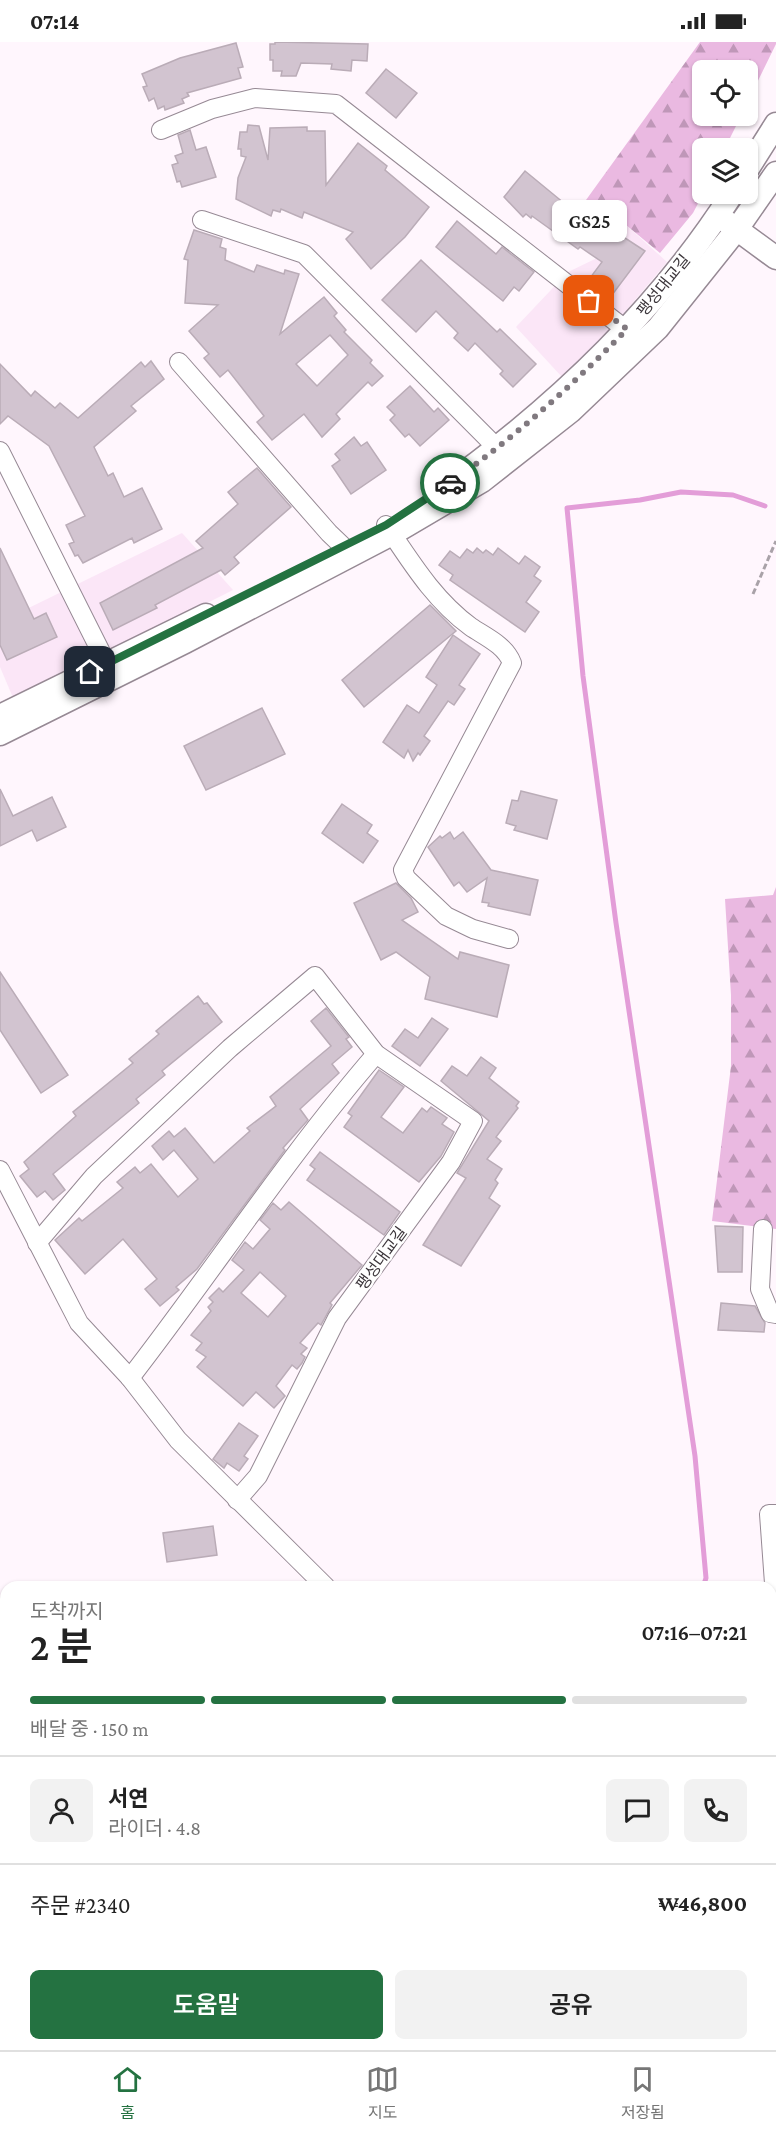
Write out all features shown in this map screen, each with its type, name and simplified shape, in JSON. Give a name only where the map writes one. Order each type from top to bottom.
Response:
[{"type":"main road","points":[[758,153],[776,124]]},
{"type":"main road","points":[[634,336],[658,328],[737,230],[776,173]]},
{"type":"main road","name":"팽성대교길","points":[[0,716],[110,671],[389,530],[421,504],[503,454],[587,371],[634,336],[725,204]]},
{"type":"main road","points":[[718,215],[776,258]]},
{"type":"main road","points":[[0,734],[110,671]]},
{"type":"street","points":[[161,130],[212,109],[255,98],[336,104],[634,336]]},
{"type":"street","points":[[202,220],[304,254],[503,454]]},
{"type":"street","points":[[179,362],[329,533],[348,551]]},
{"type":"street","points":[[0,451],[110,671]]},
{"type":"street","points":[[389,530],[414,567],[448,610],[504,649],[512,663],[403,870],[406,878],[446,916],[472,929],[509,939]]},
{"type":"street","name":"팽성대교길","points":[[37,1243],[94,1176],[230,1048],[315,976],[376,1054],[473,1121],[451,1162],[337,1318],[258,1476],[237,1500]]},
{"type":"street","points":[[130,1378],[190,1301],[328,1110],[376,1054]]},
{"type":"street","points":[[0,1170],[79,1323],[130,1378],[178,1440],[320,1581]]},
{"type":"street","points":[[763,1229],[760,1289],[770,1313],[776,1314]]},
{"type":"street","points":[[774,1581],[769,1514],[776,1514]]},
{"type":"path","points":[[753,594],[776,541]]},
{"type":"shaded area","points":[[626,225],[667,262],[603,338],[562,377],[516,327],[568,272],[595,259]]},
{"type":"shaded area","points":[[182,533],[233,590],[14,700],[0,667],[0,622]]},
{"type":"green space","points":[[700,42],[776,42],[758,81],[758,60],[692,60],[692,126],[736,126],[730,138],[692,138],[692,204],[698,204],[660,253],[626,225],[586,200]]},
{"type":"green space","points":[[776,887],[776,1229],[712,1221],[731,1066],[731,995],[725,899],[773,895]]},
{"type":"building","points":[[275,42],[368,44],[367,61],[352,60],[351,71],[331,69],[332,64],[301,63],[296,76],[281,76],[282,71],[273,71],[273,60],[270,60],[270,44],[275,44]]},
{"type":"building","points":[[236,43],[243,67],[238,68],[241,78],[187,93],[189,96],[182,99],[184,103],[165,110],[164,106],[158,109],[154,98],[149,101],[143,87],[147,86],[142,74],[180,58]]},
{"type":"building","points":[[386,69],[417,93],[396,118],[366,93]]},
{"type":"building","points":[[248,125],[259,126],[268,160],[270,128],[307,127],[307,131],[325,131],[326,185],[358,143],[387,166],[385,170],[429,207],[405,237],[371,269],[346,239],[353,232],[304,212],[302,218],[281,209],[280,212],[273,210],[271,216],[236,199],[238,178],[246,157],[241,156],[241,149],[238,149],[240,132],[247,132]]},
{"type":"building","points":[[190,130],[196,150],[206,147],[216,177],[182,187],[180,181],[177,182],[172,165],[178,163],[175,156],[183,153],[178,135]]},
{"type":"building","points":[[525,171],[570,208],[573,204],[645,251],[612,295],[590,278],[602,262],[580,247],[578,249],[532,216],[531,218],[526,214],[523,217],[504,197]]},
{"type":"building","points":[[457,221],[496,254],[502,247],[534,272],[519,291],[514,287],[503,301],[436,247]]},
{"type":"building","points":[[194,230],[222,239],[220,247],[226,249],[225,260],[254,272],[257,265],[284,274],[285,270],[299,274],[280,334],[324,297],[337,313],[334,316],[346,330],[344,332],[372,360],[370,363],[383,376],[372,386],[368,382],[336,414],[340,419],[322,437],[304,414],[272,440],[257,422],[264,416],[228,370],[220,377],[204,358],[209,354],[189,331],[218,305],[185,303],[188,260],[184,259]],"holes":[[[330,335],[348,355],[317,386],[296,364]]]},
{"type":"building","points":[[421,260],[497,332],[500,329],[536,364],[513,387],[500,374],[503,371],[475,343],[468,351],[454,338],[458,333],[436,311],[416,332],[382,300]]},
{"type":"building","points":[[151,361],[164,379],[131,406],[136,411],[94,447],[108,476],[113,473],[124,497],[142,488],[162,529],[134,543],[132,538],[83,563],[78,555],[75,556],[69,544],[74,542],[66,525],[85,516],[49,446],[8,416],[0,424],[0,364],[31,396],[35,391],[55,408],[60,403],[78,418],[141,362],[145,367]]},
{"type":"building","points":[[410,386],[434,412],[438,408],[449,420],[420,446],[409,434],[405,437],[390,420],[395,415],[387,407]]},
{"type":"building","points":[[354,437],[361,446],[367,442],[386,470],[351,494],[332,466],[340,460],[335,454]]},
{"type":"building","points":[[257,468],[291,507],[234,557],[239,563],[225,575],[221,570],[155,605],[157,608],[113,630],[100,603],[203,548],[196,541],[238,504],[228,492]]},
{"type":"building","points":[[0,548],[34,619],[46,613],[57,637],[7,660],[0,645]]},
{"type":"building","points":[[477,548],[483,553],[486,550],[493,555],[498,548],[519,564],[525,556],[540,567],[534,576],[541,581],[526,602],[539,612],[525,632],[450,580],[453,575],[439,565],[450,551],[460,558],[467,549],[473,553]]},
{"type":"building","points":[[430,605],[456,631],[364,707],[342,680]]},
{"type":"building","points":[[453,635],[480,654],[459,685],[465,689],[454,705],[448,701],[424,736],[430,741],[420,755],[418,753],[413,761],[408,750],[404,758],[383,742],[407,705],[419,713],[437,685],[426,677]]},
{"type":"building","points":[[262,708],[285,754],[206,790],[184,746]]},
{"type":"building","points":[[0,789],[13,816],[52,797],[66,827],[37,841],[32,830],[0,846]]},
{"type":"building","points":[[521,791],[557,800],[547,839],[514,830],[516,826],[506,823],[512,800],[518,801]]},
{"type":"building","points":[[342,804],[372,825],[367,833],[378,841],[363,863],[322,833]]},
{"type":"building","points":[[450,832],[454,839],[463,832],[491,870],[538,880],[530,915],[488,906],[489,903],[482,902],[487,878],[467,892],[459,882],[454,886],[428,847],[440,836],[442,838]]},
{"type":"building","points":[[396,883],[411,898],[418,912],[402,920],[458,959],[460,952],[509,965],[497,1017],[425,999],[430,977],[396,952],[381,960],[354,903]]},
{"type":"building","points":[[0,972],[68,1075],[41,1093],[0,1030]]},
{"type":"building","points":[[198,996],[204,1004],[207,1003],[222,1022],[162,1071],[165,1075],[136,1099],[139,1103],[53,1174],[65,1190],[53,1200],[45,1191],[37,1197],[20,1176],[29,1169],[24,1162],[76,1116],[73,1112],[133,1063],[129,1059],[159,1034],[156,1031]]},
{"type":"building","points":[[326,1008],[349,1037],[346,1039],[352,1047],[332,1064],[339,1073],[300,1109],[308,1120],[283,1148],[285,1150],[197,1269],[176,1287],[179,1290],[160,1306],[145,1289],[157,1279],[123,1239],[85,1274],[55,1240],[79,1218],[82,1221],[123,1188],[117,1182],[135,1167],[140,1173],[151,1164],[178,1197],[198,1179],[174,1150],[163,1160],[152,1146],[169,1131],[174,1137],[185,1128],[214,1163],[250,1131],[247,1128],[276,1106],[270,1097],[331,1046],[311,1021]]},
{"type":"building","points":[[432,1018],[448,1029],[420,1066],[392,1046],[405,1029],[418,1038]]},
{"type":"building","points":[[481,1057],[496,1068],[489,1078],[519,1102],[516,1106],[518,1108],[496,1137],[501,1141],[487,1159],[502,1169],[495,1180],[498,1183],[489,1198],[500,1206],[461,1266],[423,1245],[466,1178],[457,1173],[489,1121],[441,1081],[452,1066],[467,1076]]},
{"type":"building","points":[[379,1070],[404,1087],[381,1117],[403,1133],[422,1108],[427,1112],[431,1107],[447,1118],[442,1124],[454,1132],[441,1156],[419,1182],[344,1127],[352,1116],[348,1113]]},
{"type":"building","points":[[320,1152],[400,1212],[384,1235],[307,1180],[315,1169],[310,1165]]},
{"type":"building","points":[[289,1202],[362,1265],[330,1303],[332,1305],[321,1325],[318,1323],[300,1343],[307,1348],[301,1354],[305,1357],[302,1363],[297,1369],[292,1365],[276,1386],[285,1396],[274,1408],[256,1392],[243,1406],[197,1367],[206,1357],[196,1350],[202,1343],[191,1335],[211,1311],[208,1307],[213,1302],[209,1298],[219,1288],[223,1292],[244,1270],[232,1260],[245,1242],[253,1249],[270,1229],[260,1220],[273,1203],[281,1210]],"holes":[[[260,1272],[286,1296],[268,1317],[241,1293]]]},
{"type":"building","points":[[715,1226],[743,1227],[742,1272],[718,1272]]},
{"type":"building","points":[[721,1303],[755,1306],[765,1323],[764,1332],[718,1330]]},
{"type":"building","points":[[239,1423],[258,1436],[244,1456],[248,1459],[239,1471],[227,1463],[224,1468],[213,1459]]},
{"type":"building","points":[[213,1526],[217,1555],[167,1562],[163,1533]]},
{"type":"waterway","points":[[705,1581],[695,1456],[616,923],[583,676],[567,508],[640,500],[681,492],[733,495],[765,506]]},
{"type":"way so far","points":[[450,483],[498,449],[539,414],[587,371],[627,329],[589,301]]},
{"type":"place","name":"GS25","points":[[589,301]]},
{"type":"route","points":[[90,672],[386,525],[450,483]]}]
